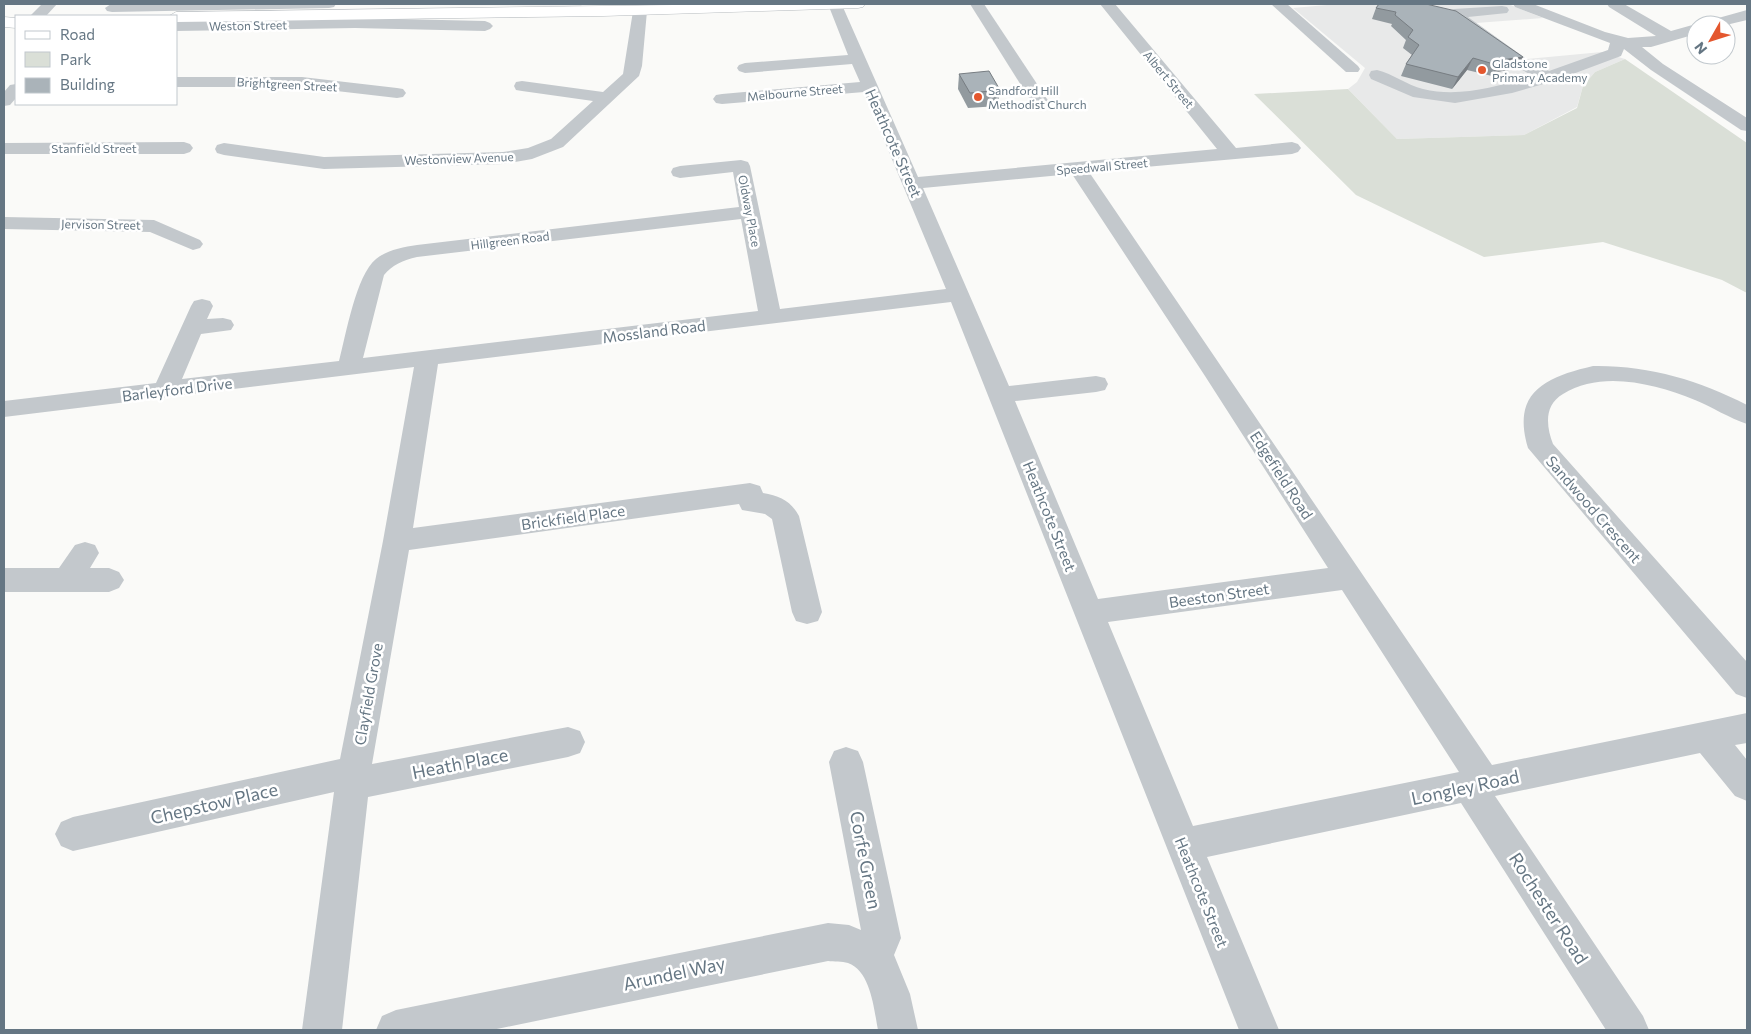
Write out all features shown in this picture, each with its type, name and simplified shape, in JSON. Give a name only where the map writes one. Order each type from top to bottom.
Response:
[{"type":"main road","points":[[178,17],[847,4]]},
{"type":"street","points":[[39,15],[50,4]]},
{"type":"street","points":[[110,9],[329,4]]},
{"type":"street","name":"Heathcote Street","points":[[847,4],[858,59],[960,294],[1259,1030]]},
{"type":"street","points":[[977,4],[1040,102]]},
{"type":"street","name":"Albert Street","points":[[1107,4],[1231,154]]},
{"type":"street","points":[[1278,4],[1352,69]]},
{"type":"street","points":[[1520,4],[1623,42],[1657,67],[1747,126]]},
{"type":"street","points":[[1614,4],[1670,37]]},
{"type":"street","name":"Westonview Avenue","points":[[224,149],[324,163],[512,157],[532,153],[557,143],[631,76],[634,66],[631,9]]},
{"type":"street","points":[[1502,10],[1454,14],[1524,64],[1548,76]]},
{"type":"street","name":"Weston Street","points":[[178,26],[319,24],[485,26]]},
{"type":"street","points":[[1623,42],[1651,42],[1686,32]]},
{"type":"street","points":[[1377,75],[1419,94],[1455,98],[1506,89],[1548,76],[1615,53],[1623,42]]},
{"type":"street","points":[[745,68],[858,59]]},
{"type":"street","name":"Brightgreen Street","points":[[178,82],[302,82],[397,92]]},
{"type":"street","points":[[522,86],[607,98]]},
{"type":"street","name":"Melbourne Street","points":[[722,99],[869,86]]},
{"type":"street","points":[[4,101],[15,90]]},
{"type":"street","name":"Stanfield Street","points":[[4,149],[184,148]]},
{"type":"street","name":"Speedwall Street","points":[[912,183],[1292,148]]},
{"type":"street","name":"Oldway Place","points":[[680,172],[741,166],[770,317]]},
{"type":"street","name":"Edgefield Road","points":[[1078,168],[1349,577],[1477,784]]},
{"type":"street","name":"Hillgreen Road","points":[[349,368],[373,275],[382,264],[397,256],[414,251],[751,212]]},
{"type":"street","name":"Jervison Street","points":[[4,223],[154,226],[193,244]]},
{"type":"street","name":"Mossland Road","points":[[349,368],[960,294]]},
{"type":"street","points":[[165,390],[194,328],[202,306]]},
{"type":"street","points":[[194,328],[223,325]]},
{"type":"street","name":"Clayfield Grove","points":[[322,1030],[353,778],[397,541],[427,359]]},
{"type":"street","name":"Barleyford Drive","points":[[4,409],[349,368]]},
{"type":"street","name":"Sandwood Crescent","points":[[1747,415],[1712,396],[1665,381],[1642,376],[1600,374],[1566,381],[1553,388],[1544,396],[1537,407],[1534,420],[1541,448],[1747,684]]},
{"type":"street","points":[[1000,395],[1096,384]]},
{"type":"street","name":"Brickfield Place","points":[[397,541],[751,495],[779,509],[785,516],[807,612]]},
{"type":"street","points":[[67,580],[85,553]]},
{"type":"street","name":"Beeston Street","points":[[1089,612],[1349,577]]},
{"type":"street","points":[[4,580],[109,580]]},
{"type":"street","name":"Longley Road","points":[[1183,845],[1747,728]]},
{"type":"street","points":[[1708,737],[1747,785]]},
{"type":"street","name":"Heath Place","points":[[353,778],[568,742]]},
{"type":"street","name":"Corfe Green","points":[[846,762],[882,938],[872,957]]},
{"type":"street","name":"Chepstow Place","points":[[73,834],[353,778]]},
{"type":"street","name":"Rochester Road","points":[[1477,784],[1628,1030]]},
{"type":"street","name":"Arundel Way","points":[[396,1030],[828,942],[855,946],[872,957]]},
{"type":"street","points":[[872,957],[885,979],[894,1004],[898,1030]]},
{"type":"shaded area","points":[[580,4],[582,6],[438,5]]},
{"type":"shaded area","name":"Gladstone Primary Academy","points":[[1338,4],[1508,4],[1543,18],[1476,23],[1527,59],[1602,52],[1625,59],[1595,72],[1583,86],[1577,107],[1524,135],[1397,139],[1348,89],[1357,82],[1365,68],[1293,8]]},
{"type":"green space","points":[[1625,59],[1747,143],[1747,293],[1722,280],[1603,242],[1484,257],[1356,195],[1254,94],[1348,89],[1397,139],[1524,135],[1577,108],[1583,86],[1595,72]]},
{"type":"building","points":[[1379,4],[1426,4],[1456,11],[1523,57],[1501,60],[1497,65],[1473,58],[1458,77],[1406,64],[1419,45],[1408,37],[1413,30],[1395,15],[1396,12],[1376,8]]},
{"type":"building","points":[[989,71],[1000,90],[970,93],[959,74]]},
{"type":"place","name":"Gladstone Primary Academy","points":[[1482,70]]},
{"type":"place","name":"Sandford Hill Methodist Church","points":[[978,97]]}]
